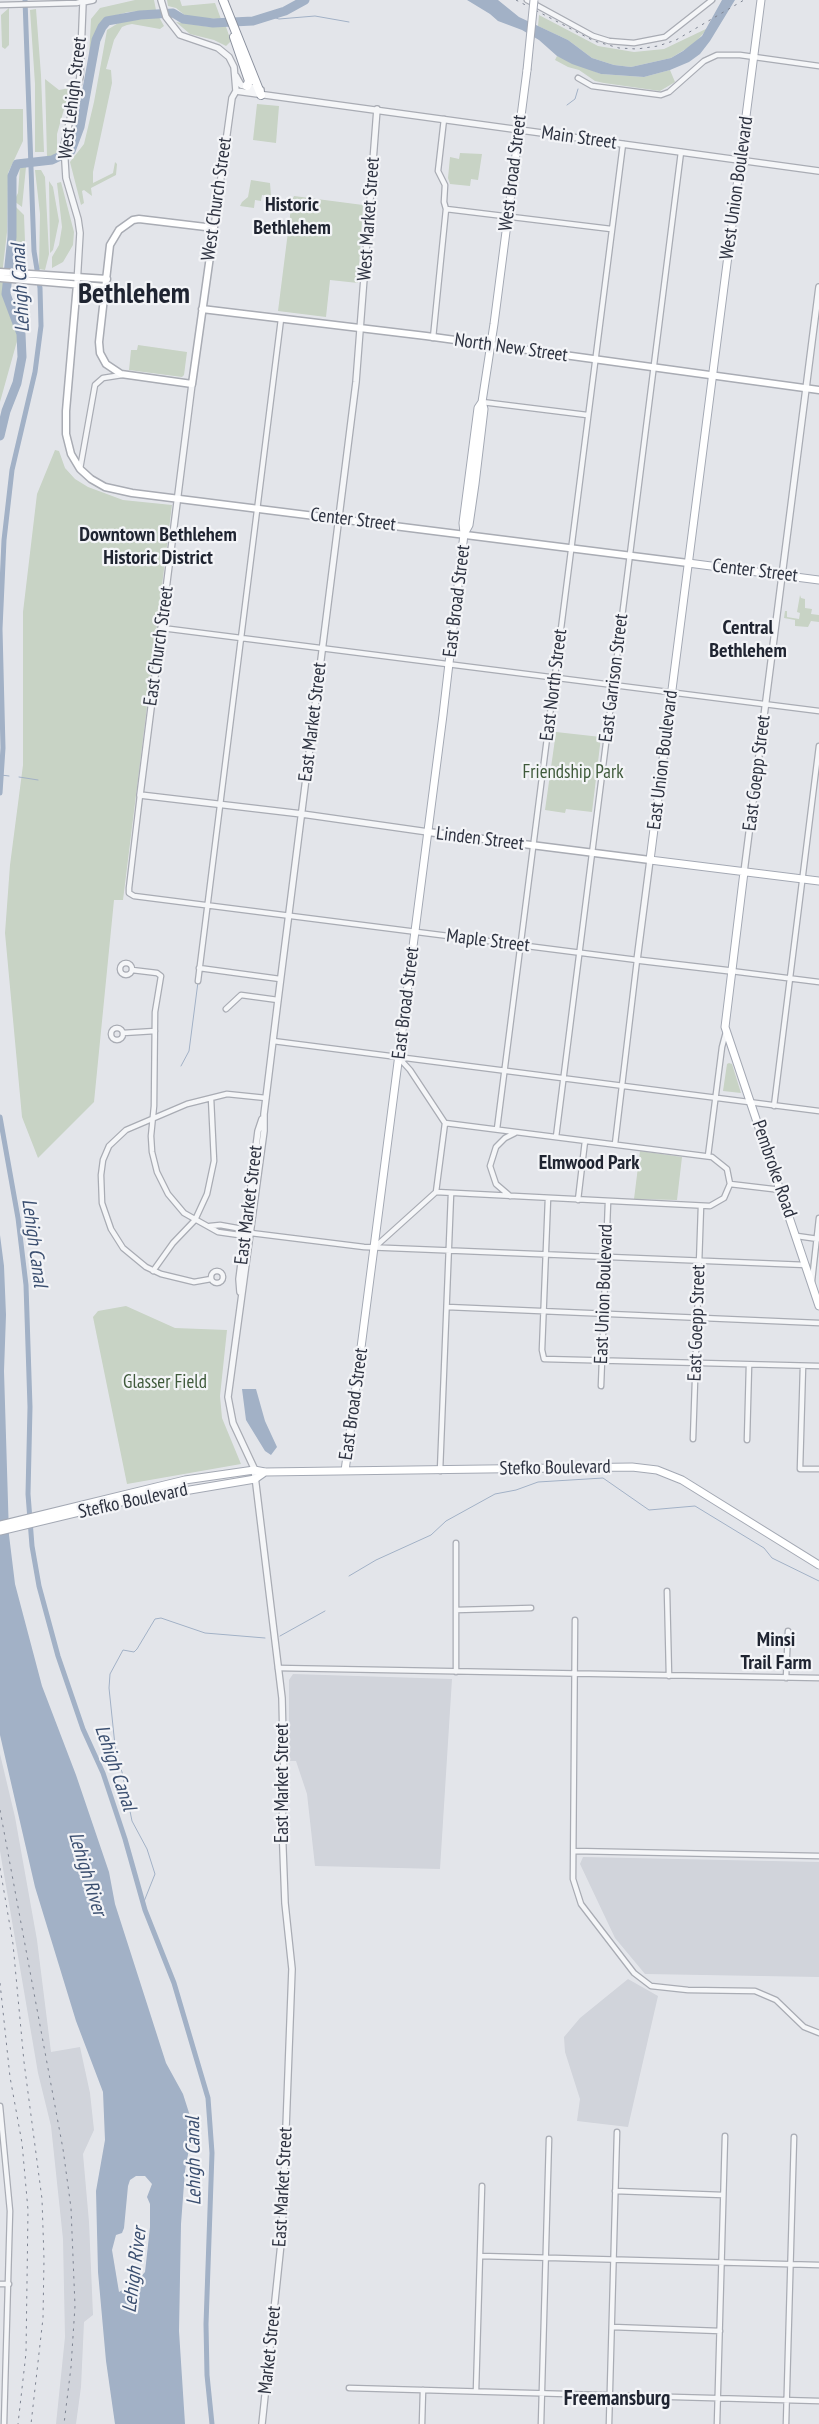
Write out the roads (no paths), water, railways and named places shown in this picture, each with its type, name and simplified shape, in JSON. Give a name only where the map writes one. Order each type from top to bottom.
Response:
[{"type":"highway","points":[[223,0],[250,81],[260,92]]},
{"type":"main road","name":"West Broad Street","points":[[491,345],[527,70],[534,0]]},
{"type":"main road","name":"West Union Boulevard","points":[[712,376],[755,58],[761,0]]},
{"type":"main road","points":[[192,384],[125,375],[114,371],[106,364],[99,347],[112,240],[118,230],[133,220],[214,228]]},
{"type":"main road","name":"West Church Street","points":[[202,309],[214,228]]},
{"type":"main road","points":[[0,272],[74,280],[106,287]]},
{"type":"main road","points":[[0,278],[107,279]]},
{"type":"main road","name":"Center Street","points":[[74,280],[65,423],[69,448],[80,468],[91,479],[112,489],[819,580]]},
{"type":"main road","name":"North New Street","points":[[202,309],[491,345],[819,390]]},
{"type":"main road","name":"East Church Street","points":[[192,384],[202,309]]},
{"type":"main road","name":"East Broad Street","points":[[345,1471],[449,664],[464,534],[463,522],[478,408],[482,402],[491,345]]},
{"type":"main road","name":"East Union Boulevard","points":[[650,860],[712,376]]},
{"type":"main road","name":"Linden Street","points":[[428,832],[819,881]]},
{"type":"main road","name":"East Goepp Street","points":[[726,1032],[726,1009],[744,872]]},
{"type":"main road","name":"Pembroke Road","points":[[726,1032],[797,1236],[819,1306]]},
{"type":"main road","name":"Stefko Boulevard","points":[[0,1531],[185,1480],[254,1470],[265,1472],[440,1471],[621,1467],[656,1470],[687,1483],[819,1565]]},
{"type":"main road","name":"Stefko Boulevard","points":[[0,1525],[124,1498],[255,1478],[265,1472]]},
{"type":"street","points":[[0,5],[94,0]]},
{"type":"street","points":[[527,0],[593,36],[626,43],[643,43],[664,37],[712,0]]},
{"type":"street","name":"West Lehigh Street","points":[[74,280],[79,226],[64,164],[64,145],[80,77],[84,1]]},
{"type":"street","points":[[161,3],[168,21],[184,38],[224,51],[232,60],[236,91]]},
{"type":"street","points":[[578,78],[592,86],[663,95],[712,56],[724,54],[819,66]]},
{"type":"street","points":[[235,74],[241,85],[250,81]]},
{"type":"street","name":"Main Street","points":[[236,91],[260,92],[819,171]]},
{"type":"street","name":"West Church Street","points":[[214,228],[232,98],[236,91]]},
{"type":"street","name":"West Market Street","points":[[362,329],[377,110]]},
{"type":"street","points":[[433,338],[446,209],[444,202],[446,185],[438,171],[444,119]]},
{"type":"street","name":"East North Street","points":[[497,1130],[623,144]]},
{"type":"street","name":"East Garrison Street","points":[[556,1137],[682,152]]},
{"type":"street","points":[[446,209],[611,230]]},
{"type":"street","name":"East Goepp Street","points":[[744,872],[819,287]]},
{"type":"street","points":[[198,981],[281,318]]},
{"type":"street","name":"East Market Street","points":[[278,2276],[282,2234],[292,1993],[291,1957],[285,1903],[282,1823],[284,1783],[283,1722],[254,1470],[233,1423],[228,1397],[240,1297],[245,1280],[252,1233],[280,979],[362,329]]},
{"type":"street","points":[[80,468],[95,385],[103,378],[125,375]]},
{"type":"street","name":"East Church Street","points":[[129,893],[192,384]]},
{"type":"street","points":[[482,402],[587,415]]},
{"type":"street","points":[[162,628],[819,711]]},
{"type":"street","points":[[774,1106],[819,746]]},
{"type":"street","name":"Linden Street","points":[[140,795],[302,814],[428,832]]},
{"type":"street","name":"East Union Boulevard","points":[[615,1144],[650,860]]},
{"type":"street","name":"Maple Street","points":[[129,893],[134,896],[520,946],[819,982]]},
{"type":"street","points":[[199,968],[280,979]]},
{"type":"street","points":[[132,970],[157,973],[161,976],[157,996],[152,1120],[152,1152],[157,1172],[172,1198],[184,1213],[218,1232],[245,1236],[252,1233],[375,1247],[806,1265]]},
{"type":"street","points":[[226,1009],[241,995],[278,1000]]},
{"type":"street","points":[[123,1033],[155,1031]]},
{"type":"street","name":"East Goepp Street","points":[[708,1156],[722,1047],[726,1032]]},
{"type":"street","points":[[273,1041],[819,1111]]},
{"type":"street","points":[[375,1247],[436,1192],[445,1123],[410,1070],[399,1058]]},
{"type":"street","points":[[211,1279],[186,1281],[153,1271],[130,1255],[115,1237],[104,1213],[100,1188],[103,1160],[109,1146],[126,1130],[187,1104],[227,1094],[266,1098]]},
{"type":"street","points":[[153,1271],[172,1243],[195,1220],[207,1194],[214,1166],[210,1098]]},
{"type":"street","name":"East Market Street","points":[[240,1297],[239,1280],[258,1131],[264,1114]]},
{"type":"street","points":[[436,1192],[710,1206],[721,1201],[726,1195],[730,1184],[729,1172],[724,1164],[708,1156],[445,1123]]},
{"type":"street","points":[[510,1196],[493,1179],[491,1162],[498,1144],[516,1132]]},
{"type":"street","points":[[578,1200],[585,1141]]},
{"type":"street","points":[[730,1184],[781,1190]]},
{"type":"street","points":[[440,1471],[451,1194]]},
{"type":"street","points":[[548,1198],[542,1350],[544,1359],[819,1366]]},
{"type":"street","name":"East Union Boulevard","points":[[601,1386],[608,1202]]},
{"type":"street","name":"East Goepp Street","points":[[693,1439],[702,1206]]},
{"type":"street","points":[[812,1283],[819,1218]]},
{"type":"street","points":[[210,1226],[220,1225],[246,1228],[252,1233]]},
{"type":"street","points":[[797,1236],[818,1239]]},
{"type":"street","points":[[447,1307],[819,1323]]},
{"type":"street","points":[[747,1440],[749,1365]]},
{"type":"street","points":[[804,1366],[800,1469],[819,1469]]},
{"type":"street","points":[[456,1543],[456,1672]]},
{"type":"street","points":[[667,1591],[669,1676]]},
{"type":"street","points":[[456,1610],[531,1608]]},
{"type":"street","points":[[575,1620],[573,1879],[580,1903],[612,1946],[642,1981],[651,1986],[675,1989],[755,1991],[776,2000],[804,2027],[819,2033]]},
{"type":"street","points":[[786,1678],[788,1631]]},
{"type":"street","points":[[278,1668],[574,1675],[819,1678]]},
{"type":"street","points":[[574,1851],[819,1856]]},
{"type":"street","points":[[0,2106],[10,2211],[4,2424]]},
{"type":"street","points":[[609,2424],[617,2132]]},
{"type":"street","points":[[717,2424],[725,2136]]},
{"type":"street","points":[[786,2424],[794,2137]]},
{"type":"street","points":[[541,2424],[549,2139]]},
{"type":"street","points":[[476,2391],[482,2186]]},
{"type":"street","points":[[615,2191],[723,2194]]},
{"type":"street","points":[[480,2256],[819,2265]]},
{"type":"street","name":"Market Street","points":[[262,2424],[278,2276]]},
{"type":"street","points":[[0,2284],[9,2284]]},
{"type":"street","points":[[612,2327],[720,2331]]},
{"type":"street","points":[[349,2388],[819,2401]]},
{"type":"street","points":[[422,2424],[423,2390]]},
{"type":"water","points":[[467,0],[498,0],[519,17],[568,40],[592,58],[614,65],[631,67],[671,58],[683,51],[702,36],[722,0],[735,0],[700,54],[689,62],[670,70],[644,77],[601,74],[572,64],[557,56],[539,40],[522,30],[498,21]]},
{"type":"water","name":"Lehigh River","points":[[0,1235],[4,1266],[6,1315],[4,1371],[9,1535],[15,1584],[42,1686],[76,1775],[109,1872],[115,1904],[166,2063],[183,2094],[191,2119],[191,2138],[185,2171],[181,2224],[179,2331],[185,2424],[115,2424],[106,2361],[98,2272],[96,2191],[105,2140],[103,2092],[76,2021],[35,1887],[0,1735]],"holes":[[[136,2176],[145,2176],[152,2184],[147,2197],[150,2204],[150,2227],[145,2272],[136,2282],[119,2292],[112,2250],[116,2235],[122,2233],[124,2228],[130,2180]]]},
{"type":"water","points":[[242,1389],[256,1389],[265,1421],[277,1447],[271,1455],[265,1451],[246,1420]]},
{"type":"waterway","name":"Lehigh Canal","points":[[0,793],[3,748],[0,629],[4,540],[12,470],[35,372],[41,326],[40,288],[34,251],[25,0]]},
{"type":"waterway","points":[[0,436],[6,411],[17,383],[22,357],[21,334],[6,294],[12,237],[12,176],[17,164],[52,160],[71,151],[80,127],[96,40],[102,27],[107,21],[140,15],[173,13],[183,19],[213,23],[253,21],[285,11],[305,0]]},
{"type":"waterway","points":[[269,16],[279,19],[315,16],[349,22]]},
{"type":"waterway","points":[[567,105],[575,99],[578,89]]},
{"type":"waterway","name":"Lehigh Canal","points":[[1,775],[9,776]]},
{"type":"waterway","points":[[19,777],[38,780]]},
{"type":"waterway","points":[[181,1066],[189,1051],[198,982]]},
{"type":"waterway","name":"Lehigh Canal","points":[[0,1117],[18,1218],[26,1285],[30,1407],[28,1494],[32,1546],[39,1586],[58,1656],[83,1729],[103,1773],[125,1839],[145,1910],[174,1983],[208,2098],[212,2153],[206,2324],[207,2375],[212,2424]]},
{"type":"waterway","points":[[349,1576],[376,1560],[431,1535],[446,1521],[495,1494],[516,1490],[538,1482],[603,1478],[649,1510],[695,1506],[764,1548],[772,1558],[819,1581]]},
{"type":"waterway","points":[[280,1636],[325,1611]]},
{"type":"waterway","points":[[143,1904],[155,1874],[147,1849],[132,1821],[122,1772],[116,1755],[109,1688],[110,1674],[123,1650],[134,1652],[155,1619],[161,1618],[205,1633],[265,1638]]},
{"type":"railway","points":[[516,0],[594,41],[619,48],[637,49],[658,46],[676,40],[744,0]]},
{"type":"railway","points":[[0,1810],[63,2149],[71,2208],[75,2306],[71,2367],[64,2424]]},
{"type":"railway","points":[[0,1868],[13,1944],[24,2062],[42,2199],[43,2318],[31,2424]]},
{"type":"railway","points":[[0,1983],[10,2077],[22,2143],[28,2210],[26,2353],[18,2424]]},
{"type":"district","name":"Historic Bethlehem","points":[[292,216]]},
{"type":"district","name":"Bethlehem","points":[[134,295]]},
{"type":"district","name":"Downtown Bethlehem Historic District","points":[[158,546]]},
{"type":"district","name":"Central Bethlehem","points":[[748,640]]},
{"type":"district","name":"Elmwood Park","points":[[589,1163]]},
{"type":"district","name":"Minsi Trail Farm","points":[[776,1652]]},
{"type":"district","name":"Freemansburg","points":[[617,2399]]},
{"type":"park label","name":"Friendship Park","points":[[573,773]]},
{"type":"park label","name":"Glasser Field","points":[[165,1383]]}]
